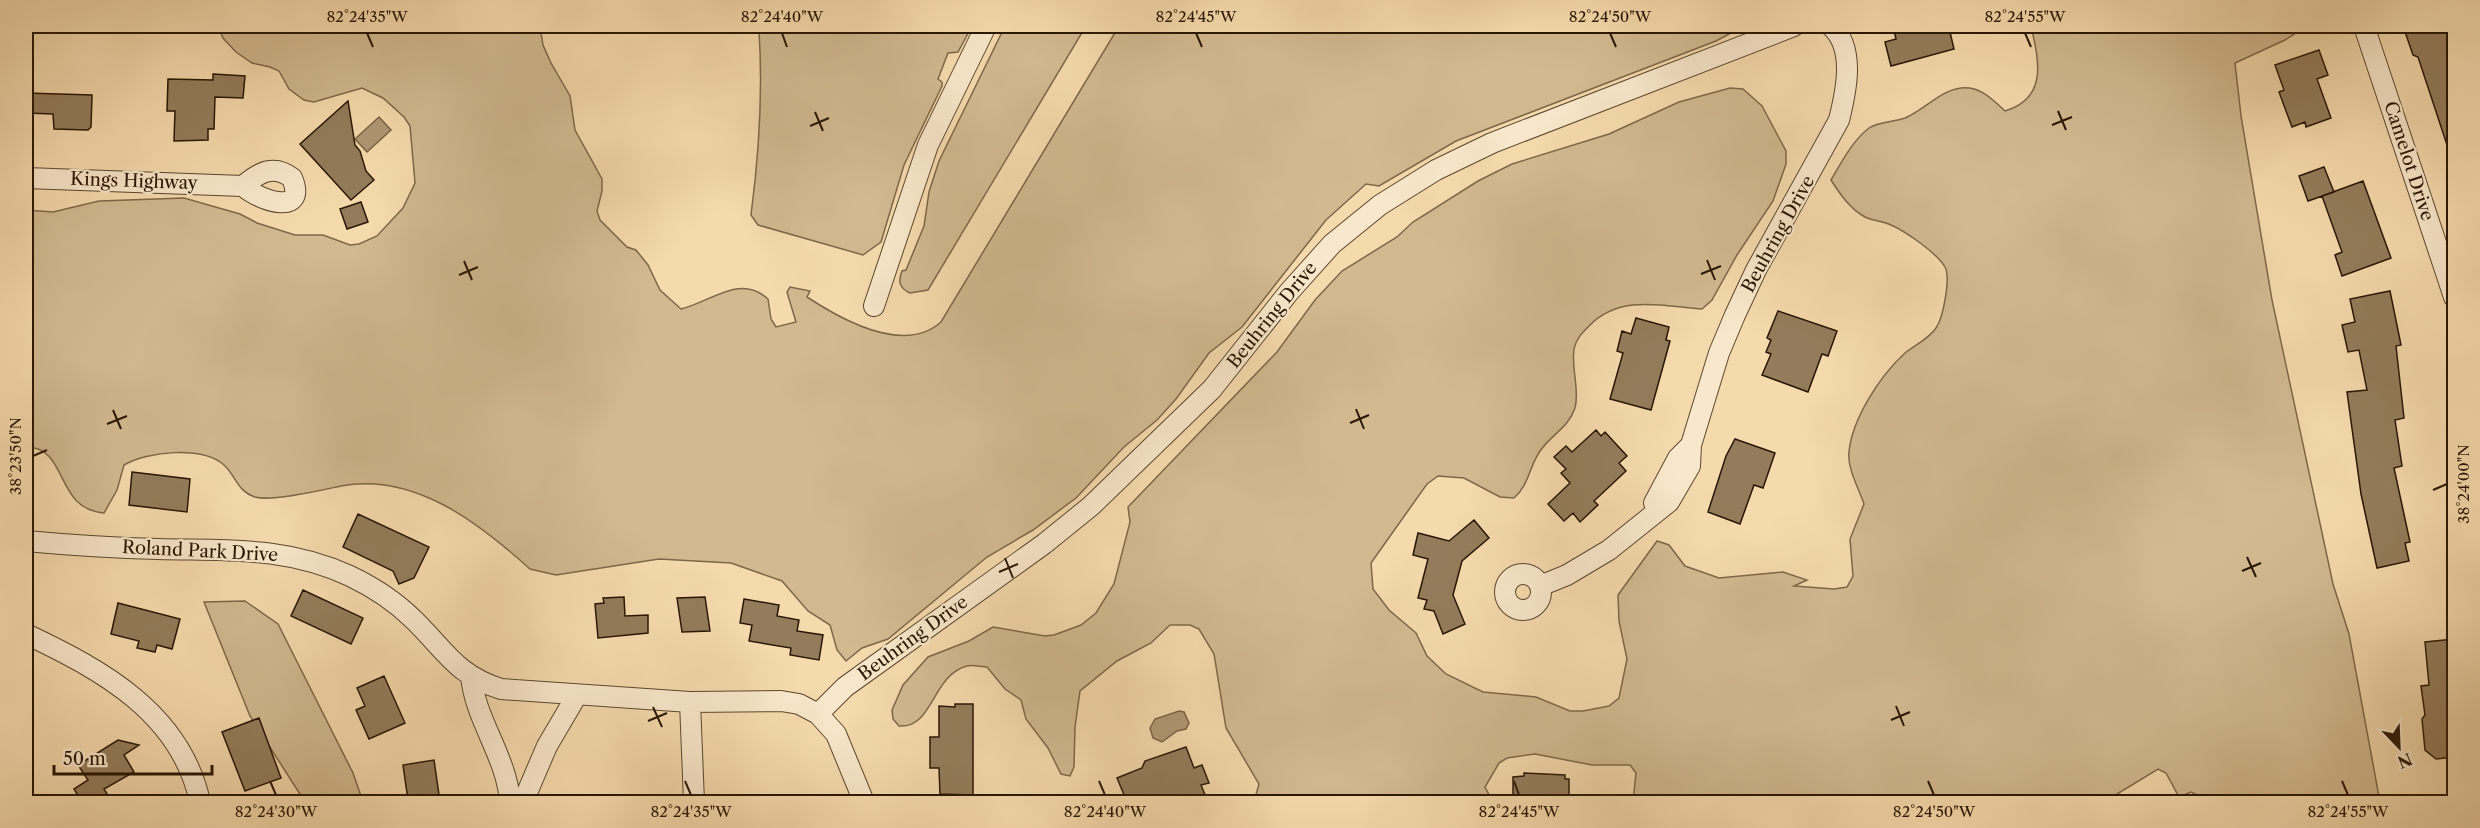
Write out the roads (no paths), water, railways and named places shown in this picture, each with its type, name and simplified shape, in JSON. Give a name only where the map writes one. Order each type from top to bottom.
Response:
[{"type":"street","points":[[874,306],[928,146],[986,26]]},
{"type":"street","name":"Beuhring Drive","points":[[819,714],[845,687],[1044,544],[1091,506],[1212,389],[1289,292],[1332,244],[1380,205],[1436,170],[1492,143],[1794,26]]},
{"type":"street","name":"Beuhring Drive","points":[[1540,586],[1567,575],[1609,550],[1670,502],[1681,483],[1690,465],[1691,445],[1719,353],[1742,300],[1839,120],[1845,93],[1846,60],[1843,43],[1831,26]]},
{"type":"street","name":"Camelot Drive","points":[[2364,26],[2454,297]]},
{"type":"street","name":"Kings Highway","points":[[26,178],[243,186]]},
{"type":"street","name":"Roland Park Drive","points":[[26,541],[157,549],[250,550],[294,556],[350,576],[396,604],[428,635],[452,663],[471,676],[501,689],[690,702],[782,701],[799,704],[819,714]]},
{"type":"street","points":[[26,634],[95,670],[140,700],[173,740],[186,764],[200,802]]},
{"type":"street","points":[[471,676],[475,701],[504,772],[510,802]]},
{"type":"street","points":[[523,802],[547,746],[577,695]]},
{"type":"street","points":[[690,702],[694,802]]},
{"type":"street","points":[[819,714],[830,724],[842,745],[864,802]]}]
